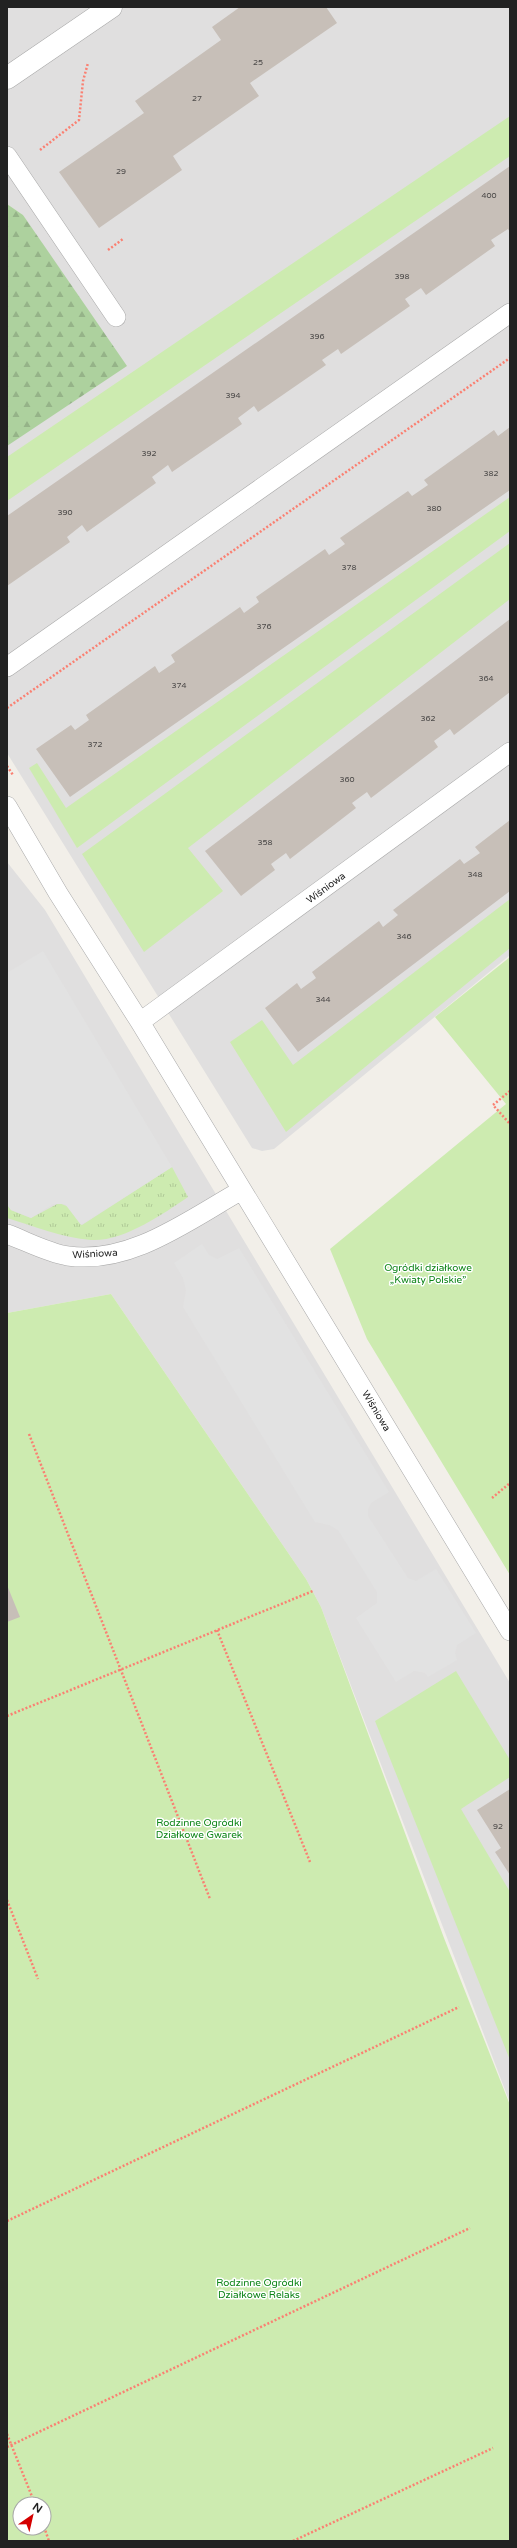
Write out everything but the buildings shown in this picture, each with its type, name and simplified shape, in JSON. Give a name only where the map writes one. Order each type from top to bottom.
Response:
[{"type":"street","points":[[7,78],[111,7]]},
{"type":"lane","points":[[7,156],[116,317]]},
{"type":"lane","points":[[7,667],[510,313]]},
{"type":"lane","name":"Wiśniowa","points":[[140,1022],[510,752]]},
{"type":"lane","name":"Wiśniowa","points":[[7,806],[58,893],[140,1022],[510,1631]]},
{"type":"lane","name":"Wiśniowa","points":[[7,1234],[67,1256],[115,1254],[136,1248],[242,1190]]},
{"type":"path","points":[[37,152],[79,120],[83,81],[90,58]]},
{"type":"path","points":[[105,252],[123,239]]},
{"type":"path","points":[[7,708],[510,358]]},
{"type":"path","points":[[510,1091],[494,1105],[510,1124]]},
{"type":"path","points":[[29,1434],[210,1899]]},
{"type":"path","points":[[492,1498],[510,1483]]},
{"type":"path","points":[[7,1716],[313,1591]]},
{"type":"path","points":[[218,1630],[310,1862]]},
{"type":"path","points":[[7,1900],[38,1979]]},
{"type":"path","points":[[7,2220],[458,2007]]},
{"type":"path","points":[[7,2447],[470,2228]]},
{"type":"path","points":[[7,2434],[32,2496]]},
{"type":"path","points":[[293,2541],[493,2448]]},
{"type":"shaded area","points":[[7,7],[510,7],[510,955],[274,1149],[262,1151],[252,1148],[7,753],[7,446],[33,232],[23,215],[7,204]]},
{"type":"shaded area","points":[[7,862],[45,910],[510,1683],[510,2103],[321,1607],[306,1579],[111,1294],[7,1313]]},
{"type":"shaded area","points":[[43,951],[172,1167],[81,1225],[65,1204],[53,1204],[31,1218],[11,1210],[7,1204],[7,973]]},
{"type":"shaded area","points":[[202,1244],[209,1255],[217,1259],[239,1248],[389,1492],[371,1503],[368,1509],[368,1516],[408,1578],[416,1581],[436,1569],[476,1633],[457,1645],[455,1653],[457,1660],[428,1677],[425,1673],[414,1671],[396,1682],[356,1618],[377,1603],[377,1592],[338,1530],[329,1525],[315,1522],[183,1307],[186,1291],[183,1278],[174,1263]]},
{"type":"green space","points":[[510,116],[510,156],[7,501],[7,457]]},
{"type":"green space","points":[[7,204],[23,215],[127,366],[7,446]]},
{"type":"green space","points":[[510,497],[510,531],[77,848],[29,768],[37,763],[66,808]]},
{"type":"green space","points":[[510,543],[510,599],[188,848],[223,891],[144,952],[82,854]]},
{"type":"green space","points":[[510,899],[510,948],[286,1132],[230,1042],[262,1020],[293,1065]]},
{"type":"green space","name":"Ogródki działkowe „Kwiaty Polskie”","points":[[510,957],[510,1575],[367,1339],[330,1249],[506,1104],[435,1017]]},
{"type":"green space","points":[[172,1167],[188,1197],[155,1219],[116,1237],[91,1240],[80,1239],[7,1218],[7,1205],[11,1210],[31,1218],[59,1203],[69,1207],[82,1225]]},
{"type":"green space","points":[[111,1294],[306,1579],[321,1607],[444,1938],[510,2105],[510,2541],[7,2541],[7,1313]]},
{"type":"green space","points":[[456,1671],[510,1760],[510,1777],[461,1809],[510,1892],[510,2060],[375,1721]]},
{"type":"park label","name":"Rodzinne Ogródki Działkowe Gwarek","points":[[199,1828]]},
{"type":"park label","name":"Rodzinne Ogródki Działkowe Relaks","points":[[259,2288]]}]
